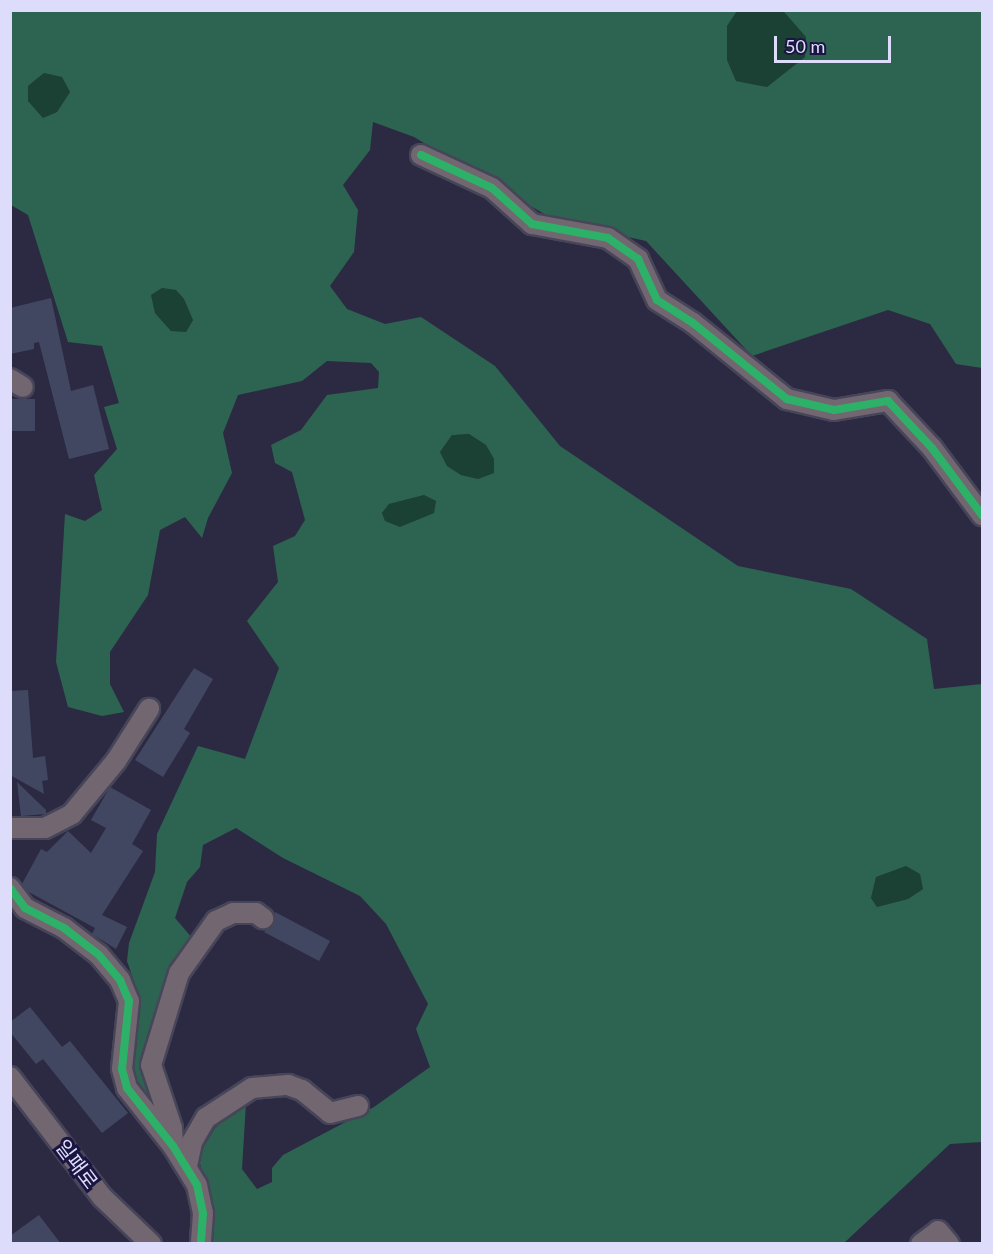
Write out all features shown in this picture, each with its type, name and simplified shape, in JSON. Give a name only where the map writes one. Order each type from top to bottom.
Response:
[{"type":"street","points":[[421,155],[492,188],[532,224],[608,238],[638,259],[657,300],[693,323],[786,399],[834,410],[888,401],[932,448],[982,515]]},
{"type":"street","points":[[10,828],[45,828],[72,814],[116,761],[149,709]]},
{"type":"street","points":[[10,888],[25,908],[64,928],[99,955],[120,980],[129,1001],[122,1068],[127,1088],[173,1146],[197,1185],[203,1213],[201,1244]]},
{"type":"street","points":[[173,1146],[172,1128],[151,1065],[179,974],[216,921],[233,913],[256,913],[263,918]]},
{"type":"street","name":"일패로","points":[[10,1077],[102,1197],[152,1244]]},
{"type":"street","points":[[187,1166],[192,1142],[207,1118],[252,1088],[288,1085],[302,1090],[330,1113],[358,1106]]},
{"type":"street","points":[[921,1244],[938,1230],[949,1244]]},
{"type":"green space","points":[[11,11],[737,11],[727,26],[727,60],[736,81],[767,87],[805,57],[806,37],[784,12],[778,11],[982,11],[982,368],[956,364],[930,324],[888,310],[752,356],[646,241],[556,221],[414,137],[373,122],[370,150],[343,185],[358,210],[354,252],[330,286],[347,309],[385,324],[421,317],[495,366],[560,446],[738,566],[851,589],[927,639],[934,689],[982,684],[982,1142],[950,1144],[844,1243],[213,1243],[214,1219],[198,1156],[215,1128],[234,1110],[246,1103],[242,1169],[257,1189],[272,1182],[272,1168],[283,1155],[374,1107],[430,1067],[416,1029],[428,1004],[386,924],[360,896],[283,858],[236,828],[203,845],[200,867],[187,882],[175,918],[193,939],[143,1069],[165,1125],[137,1085],[130,1064],[141,1002],[127,961],[129,943],[155,872],[157,834],[198,746],[245,759],[279,668],[247,621],[278,582],[273,546],[295,536],[305,520],[292,472],[275,463],[271,445],[301,430],[327,395],[378,388],[379,372],[371,363],[327,361],[302,381],[238,395],[223,433],[232,473],[208,518],[202,538],[185,517],[160,530],[148,595],[110,652],[110,684],[124,712],[102,716],[68,707],[56,662],[65,514],[85,521],[102,510],[94,475],[117,449],[104,407],[119,403],[102,346],[68,342],[28,215],[11,205]],"holes":[[[44,73],[62,77],[70,92],[57,112],[43,118],[28,101],[28,86]],[[162,288],[176,290],[184,299],[193,320],[186,332],[171,331],[155,313],[151,295]],[[469,434],[486,445],[494,459],[494,473],[478,479],[461,475],[447,466],[440,452],[452,435]],[[424,495],[436,501],[434,513],[400,527],[385,521],[382,513],[389,504]],[[906,866],[920,874],[923,889],[908,899],[877,907],[871,898],[876,877]]]},
{"type":"green space","points":[[737,11],[784,12],[806,37],[805,57],[767,87],[736,81],[727,60],[727,26]]},
{"type":"green space","points":[[44,73],[62,77],[70,92],[57,112],[43,118],[28,101],[28,86]]},
{"type":"green space","points":[[162,288],[176,290],[184,299],[193,319],[186,332],[171,331],[155,313],[151,295]]},
{"type":"green space","points":[[469,434],[486,445],[494,459],[494,473],[478,479],[461,475],[447,466],[440,452],[452,435]]},
{"type":"green space","points":[[424,495],[436,501],[434,513],[400,528],[385,522],[382,513],[389,504]]},
{"type":"green space","points":[[906,866],[920,874],[923,889],[908,899],[877,907],[871,898],[876,877]]},
{"type":"building","points":[[51,298],[71,391],[93,385],[109,449],[69,459],[39,342],[34,343],[34,349],[10,354],[10,308]]},
{"type":"building","points":[[10,399],[35,399],[35,431],[10,431]]},
{"type":"building","points":[[194,668],[213,679],[184,729],[190,733],[163,777],[135,760]]},
{"type":"building","points":[[28,690],[33,758],[45,756],[48,780],[42,781],[44,794],[10,775],[10,691]]},
{"type":"building","points":[[17,782],[46,810],[46,814],[21,816]]},
{"type":"building","points":[[110,787],[151,810],[132,844],[143,851],[102,915],[127,927],[116,949],[92,934],[95,928],[27,891],[22,884],[41,849],[47,852],[68,831],[91,853],[106,828],[91,820]]},
{"type":"building","points":[[275,912],[330,941],[319,961],[264,932],[273,924]]},
{"type":"building","points":[[30,1007],[62,1047],[70,1041],[128,1113],[102,1133],[43,1059],[36,1064],[10,1032],[10,1022]]},
{"type":"building","points":[[39,1215],[61,1244],[10,1244],[10,1236]]},
{"type":"cycle path","points":[[421,155],[492,188],[532,224],[608,238],[638,259],[657,300],[693,323],[787,399],[834,410],[888,401],[932,448],[982,515]]},
{"type":"cycle path","points":[[10,888],[25,908],[64,928],[99,955],[120,980],[129,1001],[122,1069],[127,1088],[173,1146],[197,1185],[203,1213],[201,1244]]}]
